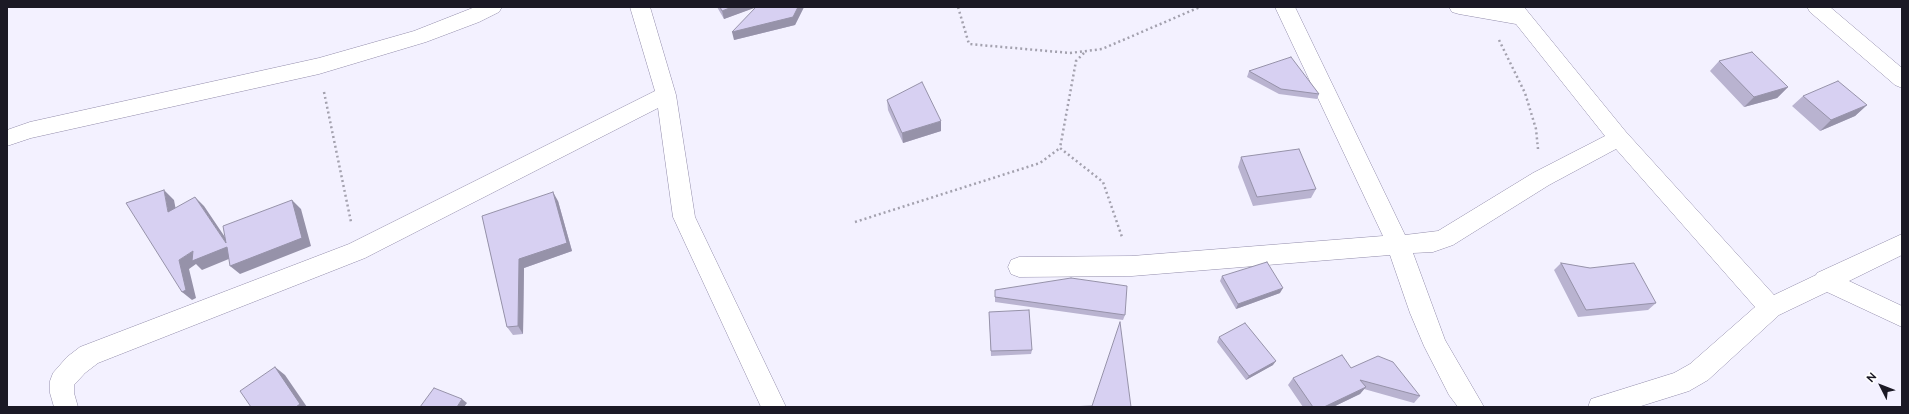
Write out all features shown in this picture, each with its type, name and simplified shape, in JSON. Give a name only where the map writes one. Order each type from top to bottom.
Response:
[{"type":"street","points":[[7,138],[30,130],[319,66],[420,37],[472,17],[492,7]]},
{"type":"street","points":[[640,7],[666,95],[684,217],[774,407]]},
{"type":"street","points":[[1284,7],[1314,65],[1325,92],[1387,219],[1398,244],[1422,313],[1436,346],[1458,387],[1472,407]]},
{"type":"street","points":[[1459,7],[1482,12],[1517,13],[1619,138],[1770,308]]},
{"type":"street","points":[[1817,7],[1902,80]]},
{"type":"street","points":[[66,407],[62,393],[62,381],[76,365],[90,356],[357,251],[666,95]]},
{"type":"street","points":[[1018,267],[1132,266],[1433,242],[1445,238],[1541,180],[1619,138]]},
{"type":"street","points":[[1600,407],[1680,383],[1699,372],[1770,308],[1902,244]]},
{"type":"street","points":[[1825,280],[1902,317]]},
{"type":"path","points":[[958,7],[969,44],[1070,54],[1102,49],[1200,7]]},
{"type":"path","points":[[1482,12],[1494,30],[1525,93],[1536,129],[1541,180]]},
{"type":"path","points":[[855,222],[1040,163],[1060,148],[1076,61],[1084,52]]},
{"type":"path","points":[[319,66],[357,251]]},
{"type":"path","points":[[1060,148],[1103,182],[1132,266]]},
{"type":"building","points":[[720,7],[732,7],[722,11]]},
{"type":"building","points":[[756,7],[798,7],[793,17],[732,32]]},
{"type":"building","points":[[1752,52],[1788,87],[1754,97],[1719,61]]},
{"type":"building","points":[[1291,57],[1319,94],[1281,89],[1249,71]]},
{"type":"building","points":[[1838,81],[1867,105],[1831,120],[1803,96]]},
{"type":"building","points":[[922,82],[941,121],[902,133],[887,100]]},
{"type":"building","points":[[1299,149],[1316,189],[1257,197],[1241,157]]},
{"type":"building","points":[[164,190],[168,212],[195,197],[226,243],[223,226],[292,200],[302,238],[230,266],[227,247],[192,261],[193,251],[179,260],[186,290],[182,292],[126,203]]},
{"type":"building","points":[[553,192],[567,243],[519,259],[518,326],[507,327],[482,216]]},
{"type":"building","points":[[1267,262],[1283,288],[1238,304],[1222,276]]},
{"type":"building","points":[[1561,263],[1590,268],[1634,263],[1656,303],[1586,310]]},
{"type":"building","points":[[1071,278],[1127,286],[1125,315],[995,297],[995,290]]},
{"type":"building","points":[[1029,310],[1032,350],[991,351],[989,312]]},
{"type":"building","points":[[1120,322],[1131,407],[1067,407],[1092,406]]},
{"type":"building","points":[[1245,323],[1276,361],[1249,376],[1219,337]]},
{"type":"building","points":[[1342,355],[1351,368],[1378,356],[1393,362],[1420,396],[1360,380],[1366,387],[1324,407],[1313,407],[1293,378]]},
{"type":"building","points":[[275,367],[300,404],[296,407],[251,407],[240,391]]},
{"type":"building","points":[[434,388],[462,399],[457,407],[420,407]]}]
